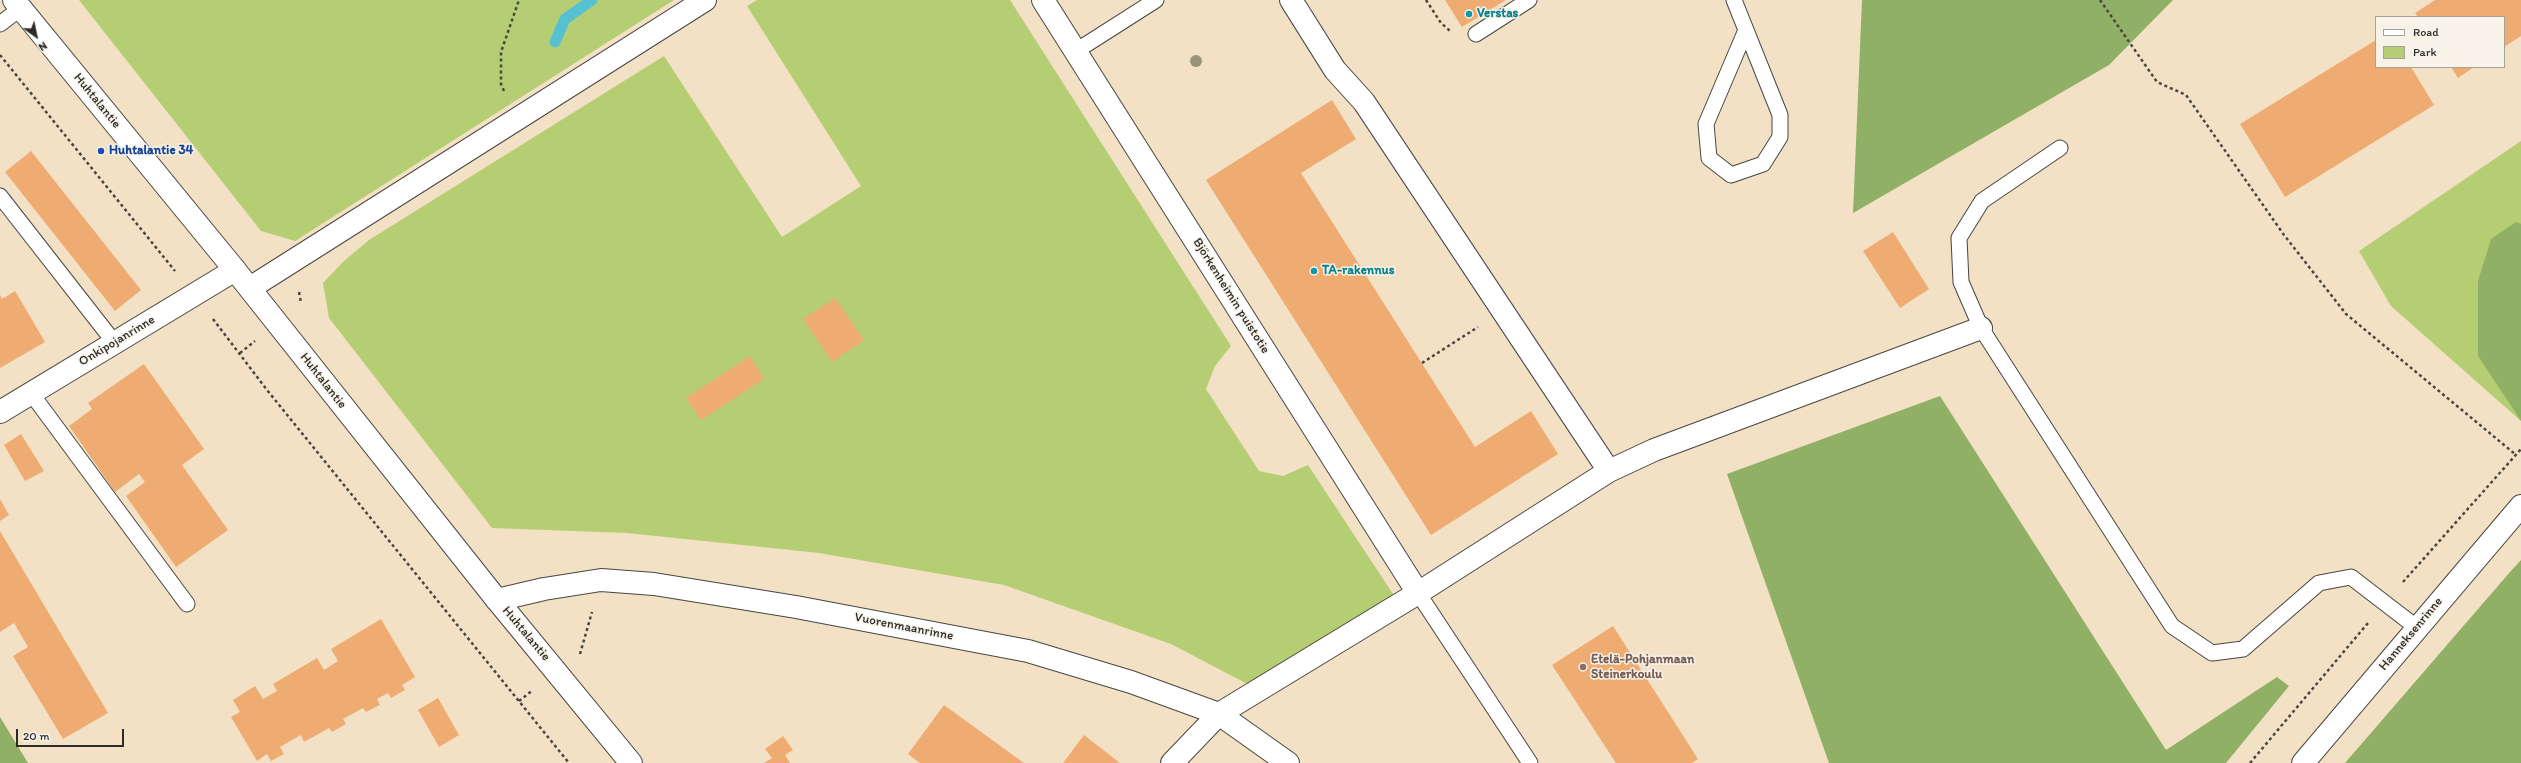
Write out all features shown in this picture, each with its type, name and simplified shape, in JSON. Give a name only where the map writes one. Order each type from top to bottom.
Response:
[{"type":"street","points":[[250,288],[705,0]]},
{"type":"street","name":"Björkenheimin puistotie","points":[[1042,0],[1076,51],[1418,593]]},
{"type":"street","points":[[1291,0],[1335,70],[1364,102],[1609,471]]},
{"type":"street","name":"Huhtalantie","points":[[18,4],[250,288],[497,600],[631,763]]},
{"type":"street","name":"Onkipojanrinne","points":[[0,412],[235,270]]},
{"type":"street","points":[[1172,763],[1219,714],[1418,593],[1609,471],[1654,450],[1981,328]]},
{"type":"street","name":"Hanneksenrinne","points":[[2303,763],[2521,506]]},
{"type":"street","name":"Vuorenmaanrinne","points":[[497,600],[544,588],[601,580],[654,584],[796,607],[1028,650],[1131,682],[1219,714],[1288,763]]},
{"type":"lane","points":[[1076,51],[1156,0]]},
{"type":"lane","points":[[1476,34],[1529,0]]},
{"type":"lane","points":[[1734,0],[1746,30],[1780,115],[1780,137],[1763,164],[1731,175],[1709,158],[1706,124],[1746,30]]},
{"type":"lane","points":[[0,24],[18,4]]},
{"type":"lane","points":[[2060,148],[1982,201],[1960,238],[1961,282],[1981,328],[2172,626],[2212,653],[2243,649],[2319,583],[2351,577],[2416,628]]},
{"type":"lane","points":[[0,196],[114,342]]},
{"type":"lane","points":[[31,393],[186,604]]},
{"type":"lane","points":[[1418,593],[1530,763]]},
{"type":"path","points":[[517,119],[501,84],[501,76],[502,52],[519,0]]},
{"type":"path","points":[[1426,0],[1441,23],[1452,33],[1464,39],[1476,34]]},
{"type":"path","points":[[2100,0],[2157,82],[2186,95],[2284,235],[2346,314],[2515,454]]},
{"type":"path","points":[[0,55],[194,294],[268,390],[569,763]]},
{"type":"path","points":[[1422,363],[1502,312]]},
{"type":"green space","points":[[79,0],[674,0],[295,241],[261,231]]},
{"type":"green space","points":[[757,0],[1010,0],[1231,346],[1215,366],[1206,389],[1259,471],[1283,476],[1308,465],[1395,597],[1253,687],[1171,644],[1004,585],[819,553],[627,533],[492,528],[329,318],[323,283],[344,261],[369,240],[664,56],[782,237],[861,186],[747,6]]},
{"type":"green space","points":[[1862,0],[2173,0],[2109,65],[1853,213]]},
{"type":"green space","points":[[2521,141],[2521,421],[2391,306],[2359,251]]},
{"type":"green space","points":[[2516,222],[2521,224],[2521,421],[2478,356],[2478,281],[2491,239]]},
{"type":"green space","points":[[1940,396],[2166,750],[2277,677],[2289,686],[2226,763],[1829,763],[1727,474]]},
{"type":"green space","points":[[2521,560],[2521,763],[2345,763],[2510,572]]},
{"type":"green space","points":[[0,717],[28,763],[0,763]]},
{"type":"building","name":"Verstas","points":[[1445,0],[1506,0],[1462,27]]},
{"type":"building","points":[[2435,0],[2521,0],[2521,36],[2505,46],[2505,16],[2417,16],[2415,13]]},
{"type":"building","points":[[2375,41],[2375,68],[2412,68],[2434,105],[2285,197],[2240,124]]},
{"type":"building","points":[[2452,68],[2473,68],[2458,78]]},
{"type":"building","name":"TA-rakennus","points":[[1332,100],[1356,139],[1301,173],[1475,447],[1531,411],[1558,454],[1431,535],[1206,180]]},
{"type":"building","points":[[31,151],[141,290],[115,311],[5,172]]},
{"type":"building","points":[[1893,232],[1929,289],[1900,308],[1863,251]]},
{"type":"building","points":[[15,291],[45,342],[0,368],[0,295],[2,299]]},
{"type":"building","points":[[835,298],[864,340],[832,362],[803,319]]},
{"type":"building","points":[[750,356],[764,379],[701,420],[686,398]]},
{"type":"building","points":[[144,364],[204,449],[182,465],[228,530],[176,567],[126,496],[145,482],[139,474],[115,492],[69,426],[92,409],[88,403]]},
{"type":"building","points":[[21,434],[44,471],[25,481],[4,445]]},
{"type":"building","points":[[0,499],[9,515],[0,521]]},
{"type":"building","points":[[0,531],[108,713],[63,739],[13,656],[28,647],[14,623],[0,632]]},
{"type":"building","points":[[381,619],[415,677],[402,685],[405,690],[391,698],[388,693],[377,699],[380,705],[366,712],[363,708],[343,719],[346,724],[332,732],[329,728],[304,742],[301,735],[280,747],[284,754],[271,761],[267,754],[257,761],[231,717],[240,712],[233,700],[255,686],[263,699],[277,691],[273,684],[317,658],[324,670],[338,661],[331,649]]},
{"type":"building","points":[[1613,626],[1698,759],[1692,763],[1616,763],[1552,665]]},
{"type":"building","points":[[438,698],[459,735],[439,747],[418,710]]},
{"type":"building","points":[[944,705],[1024,763],[920,763],[908,754]]},
{"type":"building","points":[[1084,735],[1120,763],[1063,763]]},
{"type":"building","points":[[783,736],[793,750],[785,755],[790,763],[764,763],[772,758],[765,749]]},
{"type":"waterway","points":[[555,42],[565,19],[592,0]]},
{"type":"place","name":"Verstas","points":[[1469,14]]},
{"type":"place","name":"Huhtalantie 34","points":[[101,151]]},
{"type":"place","name":"TA-rakennus","points":[[1314,271]]},
{"type":"place","name":"Etelä-Pohjanmaan Steinerkoulu","points":[[1583,667]]}]
